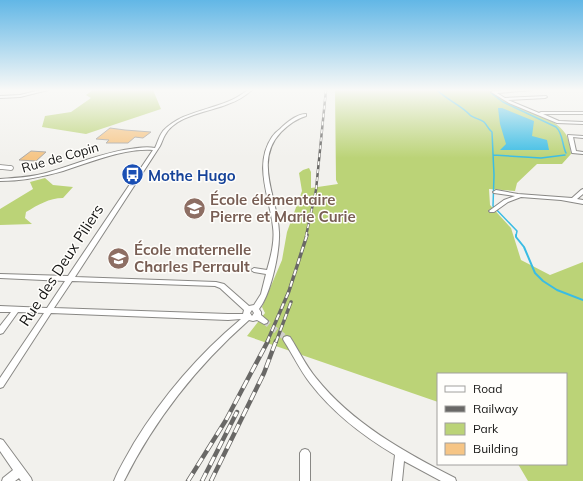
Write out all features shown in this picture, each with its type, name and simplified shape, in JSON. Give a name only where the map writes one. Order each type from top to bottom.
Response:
[{"type":"street","name":"Rue des Deux Piliers","points":[[0,385],[169,127],[176,121],[202,112]]},
{"type":"street","points":[[536,113],[583,113]]},
{"type":"street","points":[[536,113],[558,122],[583,123]]},
{"type":"street","points":[[119,481],[143,436],[176,392],[235,327],[251,313],[264,296],[276,245],[276,228],[265,165],[266,150],[279,131],[297,117],[304,115]]},
{"type":"street","points":[[583,137],[570,136],[574,152],[583,153]]},
{"type":"street","name":"Rue des Deux Piliers","points":[[146,150],[159,141]]},
{"type":"street","name":"Rue de Copin","points":[[0,180],[33,179],[100,157],[125,152],[156,149]]},
{"type":"street","points":[[146,150],[147,161]]},
{"type":"street","points":[[0,167],[12,168]]},
{"type":"street","points":[[573,200],[583,191]]},
{"type":"street","points":[[496,192],[520,197],[573,200],[583,202]]},
{"type":"street","points":[[492,211],[506,201],[520,197]]},
{"type":"street","points":[[254,270],[270,272]]},
{"type":"street","points":[[0,276],[216,284],[222,286],[251,313],[264,321]]},
{"type":"street","points":[[0,309],[228,317],[251,313]]},
{"type":"street","points":[[0,331],[16,310]]},
{"type":"street","points":[[287,339],[312,380],[355,421],[400,453],[451,481]]},
{"type":"street","points":[[0,443],[27,481]]},
{"type":"street","points":[[305,453],[305,481]]},
{"type":"street","points":[[397,481],[400,453]]},
{"type":"street","points":[[7,481],[20,472]]},
{"type":"green space","points":[[68,112],[151,112],[86,134],[42,127],[45,116]]},
{"type":"green space","points":[[335,112],[533,112],[549,120],[565,133],[571,154],[562,164],[537,164],[517,183],[515,191],[489,189],[490,205],[511,228],[521,260],[550,275],[583,262],[583,481],[528,481],[519,465],[567,465],[567,373],[437,373],[437,402],[247,336],[265,313],[262,307],[282,260],[287,232],[302,191],[299,173],[309,168],[311,172],[311,188],[338,184],[336,180]]},
{"type":"green space","points":[[45,178],[53,185],[73,187],[63,198],[58,198],[39,204],[26,212],[25,218],[32,224],[0,225],[0,209],[33,189],[30,182]]},
{"type":"water","points":[[499,112],[513,112],[534,121],[532,136],[547,140],[549,150],[500,150],[506,144],[500,124]]},
{"type":"building","points":[[110,128],[151,132],[143,138],[135,137],[128,143],[106,143],[109,140],[96,139]]},
{"type":"building","points":[[31,151],[46,152],[36,161],[19,160]]},
{"type":"waterway","points":[[467,112],[484,122],[492,132],[493,155]]},
{"type":"waterway","points":[[525,112],[556,127],[560,132],[566,153]]},
{"type":"waterway","points":[[493,155],[541,158],[565,155]]},
{"type":"waterway","points":[[493,155],[493,206],[517,231],[516,236]]},
{"type":"waterway","points":[[516,236],[524,247],[535,273],[543,281],[557,290],[583,300]]},
{"type":"tunnel","points":[[264,321],[287,339]]},
{"type":"railway","points":[[306,236],[316,190],[324,112]]},
{"type":"railway","points":[[267,342],[289,291],[307,235]]},
{"type":"railway","points":[[276,342],[291,302]]},
{"type":"railway","points":[[188,481],[226,420],[268,341]]},
{"type":"railway","points":[[211,481],[264,373],[276,341]]},
{"type":"railway","points":[[202,481],[237,412]]},
{"type":"place","name":"Mothe Hugo","points":[[133,175]]},
{"type":"place","name":"École élémentaire Pierre et Marie Curie","points":[[195,208]]},
{"type":"place","name":"École maternelle Charles Perrault","points":[[119,258]]}]
